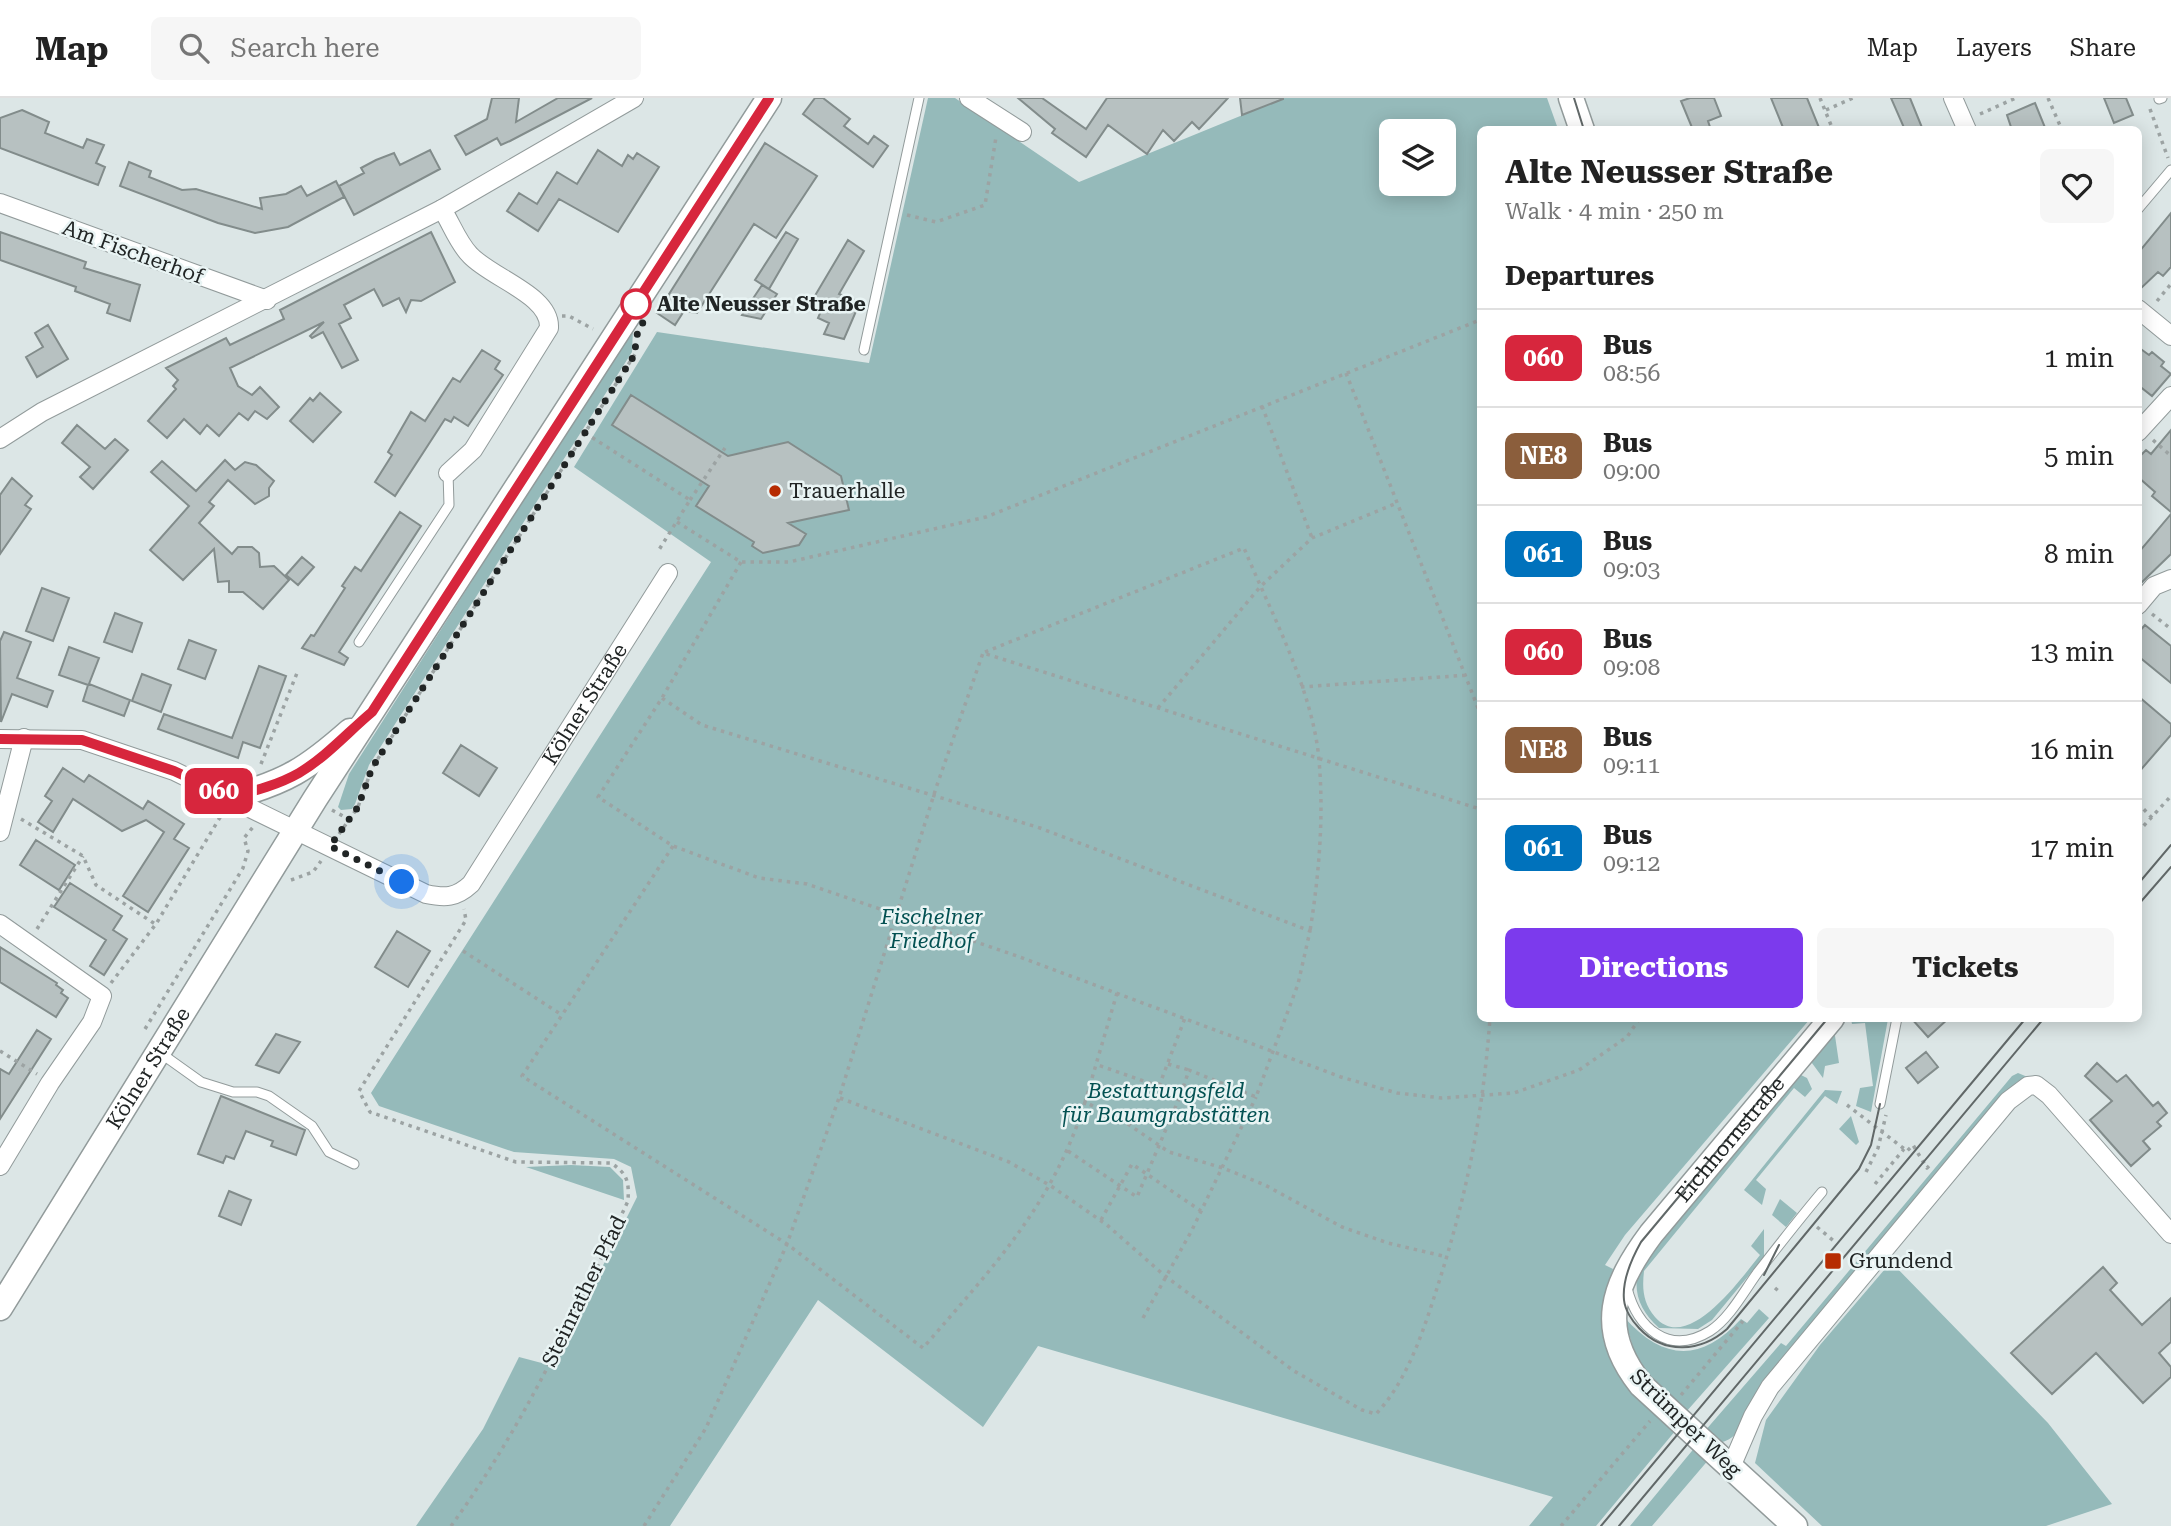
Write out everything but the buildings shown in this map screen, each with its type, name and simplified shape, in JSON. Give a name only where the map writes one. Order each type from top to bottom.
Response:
[{"type":"main road","name":"Kölner Straße","points":[[0,1308],[296,830],[372,712],[624,339],[769,98]]},
{"type":"main road","points":[[1571,98],[1580,126]]},
{"type":"main road","points":[[231,797],[280,782],[299,773],[372,712]]},
{"type":"main road","name":"Eichhornstraße","points":[[1631,1262],[1829,1022]]},
{"type":"main road","name":"Strümper Weg","points":[[1631,1262],[1619,1284],[1614,1303],[1614,1327],[1628,1368],[1666,1408],[1795,1526]]},
{"type":"street","points":[[0,439],[41,412],[267,300],[442,209],[634,98]]},
{"type":"street","points":[[969,98],[1022,132]]},
{"type":"street","points":[[1953,98],[1965,125]]},
{"type":"street","name":"Am Fischerhof","points":[[0,203],[267,300]]},
{"type":"street","points":[[442,209],[467,253],[481,266],[542,305],[550,316],[549,328],[473,450],[447,473]]},
{"type":"street","points":[[2142,312],[2171,336]]},
{"type":"street","points":[[2142,429],[2171,396]]},
{"type":"street","name":"Kölner Straße","points":[[460,894],[471,884],[668,573]]},
{"type":"street","points":[[2142,601],[2154,586],[2168,581]]},
{"type":"street","points":[[0,832],[24,738]]},
{"type":"street","points":[[0,739],[82,740],[174,771],[426,894],[446,898],[460,894]]},
{"type":"street","points":[[0,924],[102,996],[92,1021],[50,1083],[0,1166]]},
{"type":"street","points":[[1731,1467],[1753,1416],[1770,1387],[2008,1101],[2028,1086],[2036,1085],[2049,1095],[2171,1234]]},
{"type":"lane","points":[[864,350],[919,98]]},
{"type":"lane","points":[[2142,204],[2171,168]]},
{"type":"lane","points":[[359,642],[449,505],[447,473]]},
{"type":"lane","points":[[1880,1104],[1896,1022]]},
{"type":"lane","points":[[157,1052],[201,1082],[233,1091],[257,1092],[269,1096],[312,1126],[329,1152],[354,1164]]},
{"type":"lane","points":[[1631,1262],[1627,1288],[1638,1318],[1650,1331],[1664,1338],[1698,1336],[1711,1330],[1725,1316],[1822,1192]]},
{"type":"path","points":[[1820,98],[1831,126]]},
{"type":"path","points":[[1825,110],[1853,98]]},
{"type":"path","points":[[1965,125],[2017,98]]},
{"type":"path","points":[[2048,98],[2060,126]]},
{"type":"path","points":[[2148,103],[2171,168]]},
{"type":"path","points":[[894,212],[936,222],[985,205],[999,118]]},
{"type":"path","points":[[2142,312],[2171,284]]},
{"type":"path","points":[[330,846],[358,807],[372,768],[635,354],[624,339],[569,316],[550,316]]},
{"type":"path","points":[[677,522],[741,562],[789,562],[986,517],[1477,321]]},
{"type":"path","points":[[1346,373],[1468,675],[1477,704]]},
{"type":"path","points":[[1262,406],[1312,538]]},
{"type":"path","points":[[585,433],[691,500]]},
{"type":"path","points":[[2142,433],[2171,456]]},
{"type":"path","points":[[657,553],[725,447]]},
{"type":"path","points":[[1158,708],[1260,587],[1312,538],[1397,503]]},
{"type":"path","points":[[644,1526],[706,1428],[788,1244],[839,1098],[934,796],[983,653],[1244,548],[1301,687],[1319,759],[1318,870],[1310,931],[1298,984],[1275,1054],[1223,1168],[1143,1318]]},
{"type":"path","points":[[741,562],[662,698],[598,797],[673,846],[759,878],[807,884],[1117,993],[1275,1054],[1397,1093],[1442,1098],[1484,1098],[1514,1093],[1579,1070],[1627,1037],[1637,1022]]},
{"type":"path","points":[[2142,607],[2171,629]]},
{"type":"path","points":[[983,653],[1477,808]]},
{"type":"path","points":[[255,772],[262,763],[297,673]]},
{"type":"path","points":[[1301,687],[1468,675]]},
{"type":"path","points":[[662,698],[702,724],[1040,828],[1310,931]]},
{"type":"path","points":[[2142,828],[2171,796]]},
{"type":"path","points":[[102,996],[156,924],[231,797]]},
{"type":"path","points":[[2142,807],[2152,818]]},
{"type":"path","points":[[4,809],[83,856],[96,885],[156,924]]},
{"type":"path","points":[[673,846],[522,1076],[788,1244],[923,1348],[1013,1242],[1051,1186],[1068,1151],[1085,1102],[1117,993]]},
{"type":"path","points":[[28,944],[83,856]]},
{"type":"path","name":"Steinrather Pfad","points":[[452,1526],[481,1485],[570,1325],[628,1201],[629,1183],[624,1171],[611,1163],[516,1162],[370,1112],[359,1091],[466,920],[460,894]]},
{"type":"path","points":[[463,951],[562,1015]]},
{"type":"path","points":[[1159,1086],[1185,1018]]},
{"type":"path","points":[[839,1098],[1009,1162],[1051,1186],[1101,1221],[1165,1276],[1294,1371],[1362,1410],[1376,1414],[1389,1400],[1424,1330],[1447,1257],[1472,1165],[1484,1098],[1490,1022]]},
{"type":"path","points":[[0,1051],[50,1083]]},
{"type":"path","points":[[1095,1064],[1181,1094]]},
{"type":"path","points":[[1168,1064],[1256,1097]]},
{"type":"path","points":[[1068,1151],[1136,1197],[1160,1146],[1189,1070]]},
{"type":"path","points":[[1085,1102],[1125,1122],[1169,1152],[1223,1168],[1308,1206],[1342,1227],[1388,1243],[1447,1257]]},
{"type":"path","points":[[1847,1105],[1907,1151],[1913,1145],[1927,1168],[1931,1163],[1934,1165]]},
{"type":"path","points":[[1875,1184],[1904,1149]]},
{"type":"path","points":[[1101,1221],[1132,1164],[1201,1211]]},
{"type":"path","points":[[1816,1227],[1835,1242]]},
{"type":"path","points":[[1776,1288],[1782,1293]]},
{"type":"path","points":[[1561,1526],[1743,1321]]},
{"type":"green space","name":"Fischelner Friedhof","points":[[928,98],[955,98],[1079,182],[1284,98],[1547,98],[1557,126],[1477,126],[1477,1022],[1807,1022],[1625,1235],[1605,1265],[1613,1269],[1606,1305],[1676,1430],[1596,1526],[1529,1526],[1553,1497],[1038,1346],[983,1427],[818,1300],[670,1526],[416,1526],[483,1429],[519,1357],[553,1366],[637,1197],[631,1167],[614,1159],[514,1152],[379,1106],[371,1093],[711,562],[574,467],[657,332],[869,363]]},
{"type":"green space","points":[[633,328],[632,352],[369,765],[352,809],[341,810],[338,807],[349,774]]},
{"type":"green space","points":[[1852,1022],[1887,1022],[1871,1112],[1856,1106],[1860,1088],[1873,1086],[1865,1023]]},
{"type":"green space","points":[[1834,1029],[1839,1063],[1825,1066],[1823,1078],[1809,1059]]},
{"type":"green space","points":[[2018,1073],[2030,1078],[2017,1082],[1758,1390],[1738,1431],[1725,1441],[1716,1443],[1704,1432],[1781,1343],[1786,1346],[2012,1076]]},
{"type":"green space","points":[[1801,1075],[1807,1078],[1812,1089],[1805,1097],[1794,1088],[1644,1271],[1643,1290],[1646,1301],[1655,1317],[1668,1326],[1683,1326],[1698,1320],[1713,1308],[1741,1279],[1760,1255],[1751,1246],[1764,1229],[1764,1257],[1712,1320],[1698,1329],[1659,1328],[1639,1301],[1639,1267],[1793,1078]]},
{"type":"green space","points":[[1825,1090],[1842,1091],[1837,1104],[1825,1096],[1756,1180],[1766,1189],[1762,1205],[1744,1190]]},
{"type":"green space","points":[[1851,1116],[1859,1142],[1856,1145],[1839,1129]]},
{"type":"green space","points":[[526,1167],[610,1167],[623,1180],[624,1200]]},
{"type":"green space","points":[[1780,1199],[1797,1213],[1786,1227],[1772,1215]]},
{"type":"green space","points":[[1891,1262],[2048,1423],[2112,1504],[2046,1526],[1822,1526],[1755,1463],[1766,1420],[1820,1345]]},
{"type":"green space","points":[[1759,1309],[1769,1318],[1686,1412],[1638,1364],[1624,1317],[1653,1342],[1668,1349],[1682,1351],[1711,1343],[1741,1319],[1747,1323]]},
{"type":"green space","points":[[1696,1446],[1710,1458],[1652,1526],[1630,1526]]},
{"type":"tram line","points":[[1574,98],[1583,126]]},
{"type":"tram line","points":[[2142,879],[2171,845]]},
{"type":"tram line","points":[[2142,900],[2171,867]]},
{"type":"tram line","points":[[1825,1022],[1641,1242],[1628,1270],[1624,1292],[1626,1308],[1636,1325],[1660,1343],[1683,1347],[1706,1342],[1727,1329],[1859,1169],[1871,1145],[1880,1104]]},
{"type":"tram line","points":[[1601,1526],[2023,1022]]},
{"type":"tram line","points":[[1619,1526],[2041,1022]]},
{"type":"tram line","points":[[1764,1275],[1779,1245]]},
{"type":"bus line","name":"060","points":[[0,739],[82,740],[174,771],[231,797],[263,788],[299,773],[331,748],[372,712],[769,98]]},
{"type":"place","name":"Alte Neusser Straße","points":[[636,304]]},
{"type":"place","name":"Trauerhalle","points":[[775,491]]},
{"type":"place","name":"Grundend","points":[[1833,1261]]},
{"type":"route","points":[[402,882],[330,846],[358,807],[372,768],[635,354],[636,337],[646,316],[636,304]]},
{"type":"park label","name":"Bestattungsfeld für Baumgrabstätten","points":[[1166,1103]]}]
